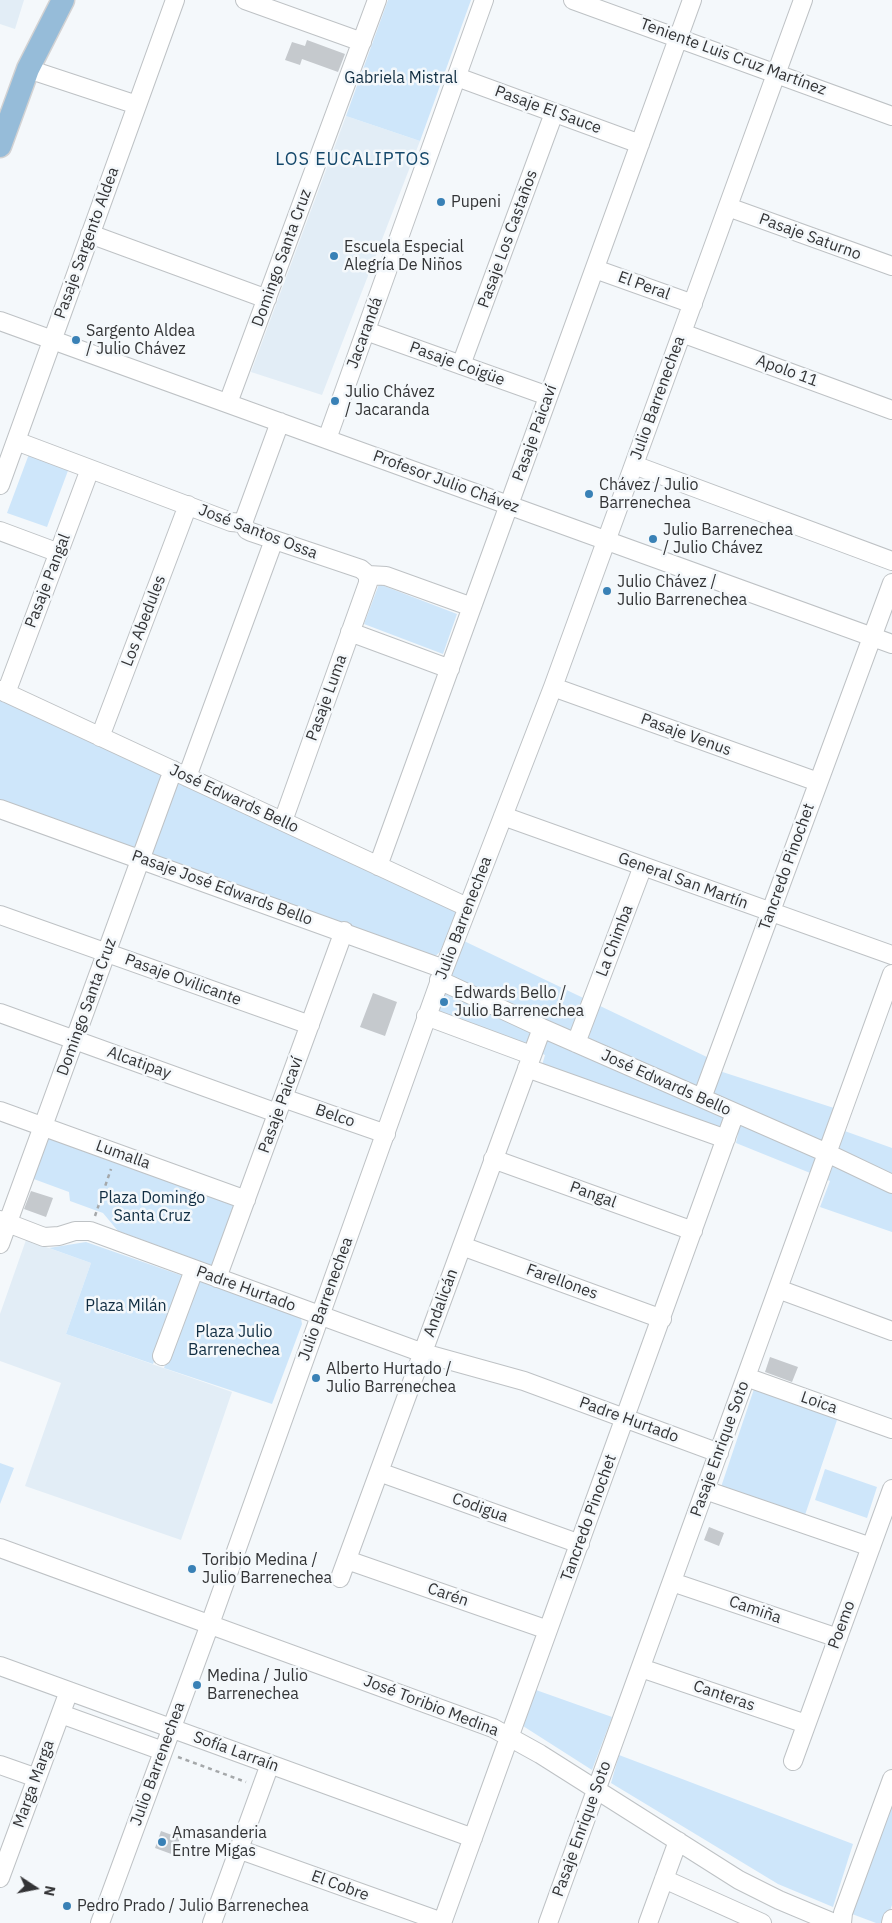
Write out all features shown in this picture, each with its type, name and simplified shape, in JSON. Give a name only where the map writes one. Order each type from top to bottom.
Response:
[{"type":"main road","points":[[0,146],[28,69],[48,0]]},
{"type":"main road","points":[[28,69],[63,0]]},
{"type":"street","name":"Pasaje Sargento Aldea","points":[[0,486],[176,0]]},
{"type":"street","points":[[245,0],[362,42]]},
{"type":"street","name":"Domingo Santa Cruz","points":[[228,403],[377,0]]},
{"type":"street","name":"Jacarandá","points":[[327,439],[484,0]]},
{"type":"street","name":"Teniente Luis Cruz Martínez","points":[[573,0],[591,3],[678,38],[892,116]]},
{"type":"street","name":"Pasaje Paicaví","points":[[378,866],[692,0]]},
{"type":"street","name":"Julio Barrenechea","points":[[100,1923],[210,1624],[386,1134],[441,974],[553,687],[804,0]]},
{"type":"street","points":[[28,69],[137,105]]},
{"type":"street","name":"Pasaje El Sauce","points":[[457,77],[640,144]]},
{"type":"street","name":"Pasaje Los Castaños","points":[[462,365],[554,113]]},
{"type":"street","name":"Pasaje Saturno","points":[[728,207],[892,266]]},
{"type":"street","points":[[90,234],[267,299]]},
{"type":"street","name":"El Peral","points":[[595,269],[693,304]]},
{"type":"street","name":"Profesor Julio Chávez","points":[[0,321],[892,644]]},
{"type":"street","name":"Pasaje Coigüe","points":[[366,331],[548,396]]},
{"type":"street","name":"Apolo 11","points":[[682,333],[892,410]]},
{"type":"street","points":[[243,523],[280,422]]},
{"type":"street","name":"José Santos Ossa","points":[[16,441],[231,522],[243,523],[250,532],[361,570],[368,575],[386,576],[472,607]]},
{"type":"street","points":[[634,465],[892,561]]},
{"type":"street","name":"Pasaje Pangal","points":[[3,691],[90,469]]},
{"type":"street","name":"Los Abedules","points":[[100,736],[188,505]]},
{"type":"street","points":[[0,531],[59,552]]},
{"type":"street","name":"Domingo Santa Cruz","points":[[0,1244],[4,1221],[44,1127],[141,859],[180,774],[274,540]]},
{"type":"street","name":"Pasaje Luma","points":[[282,821],[368,583],[368,575]]},
{"type":"street","name":"Tancredo Pinochet","points":[[702,1098],[892,583]]},
{"type":"street","points":[[350,632],[450,669]]},
{"type":"street","name":"Pasaje Venus","points":[[553,687],[818,782]]},
{"type":"street","name":"José Edwards Bello","points":[[3,691],[467,907]]},
{"type":"street","name":"Pasaje José Edwards Bello","points":[[0,809],[344,931],[441,974]]},
{"type":"street","name":"General San Martín","points":[[503,816],[892,955]]},
{"type":"street","name":"La Chimba","points":[[576,1043],[643,866]]},
{"type":"street","name":"Pasaje Ovilicante","points":[[0,915],[310,1025]]},
{"type":"street","name":"Pasaje Paicaví","points":[[217,1278],[344,931]]},
{"type":"street","name":"José Edwards Bello","points":[[441,974],[542,1028],[827,1153],[892,1184]]},
{"type":"street","name":"Pasaje Enrique Soto","points":[[548,1923],[892,974]]},
{"type":"street","name":"Alcatipay","points":[[0,1013],[75,1040],[280,1105]]},
{"type":"street","name":"José Edwards Bello","points":[[426,1016],[529,1061],[726,1139]]},
{"type":"street","name":"Andalicán","points":[[340,1578],[542,1028]]},
{"type":"street","name":"Belco","points":[[280,1105],[386,1134]]},
{"type":"street","name":"Lumalla","points":[[0,1111],[246,1200]]},
{"type":"street","name":"Tancredo Pinochet","points":[[442,1923],[735,1113]]},
{"type":"street","name":"Pangal","points":[[493,1159],[693,1231]]},
{"type":"street","name":"Padre Hurtado","points":[[4,1221],[49,1237],[75,1231],[90,1231],[423,1353],[524,1381],[719,1453]]},
{"type":"street","name":"Farellones","points":[[462,1246],[662,1319]]},
{"type":"street","points":[[162,1356],[194,1270]]},
{"type":"street","points":[[778,1289],[892,1331]]},
{"type":"street","name":"Loica","points":[[746,1377],[892,1429]]},
{"type":"street","name":"Codigua","points":[[379,1472],[580,1544]]},
{"type":"street","name":"Poemo","points":[[793,1761],[871,1547],[887,1518],[892,1489]]},
{"type":"street","points":[[705,1490],[871,1547]]},
{"type":"street","name":"José Toribio Medina","points":[[0,1548],[475,1721],[510,1736],[758,1890],[834,1923]]},
{"type":"street","name":"Carén","points":[[347,1560],[548,1630]]},
{"type":"street","name":"Camiña","points":[[672,1582],[838,1638]]},
{"type":"street","name":"Sofía Larraín","points":[[0,1666],[473,1838]]},
{"type":"street","name":"Canteras","points":[[641,1668],[806,1724]]},
{"type":"street","name":"Marga Marga","points":[[2,1868],[69,1691]]},
{"type":"street","points":[[61,1714],[163,1752]]},
{"type":"street","points":[[212,1923],[270,1764]]},
{"type":"street","points":[[0,1765],[37,1778]]},
{"type":"street","points":[[842,1923],[843,1913],[892,1779]]},
{"type":"street","points":[[648,1923],[678,1841]]},
{"type":"street","name":"El Cobre","points":[[238,1850],[442,1923]]},
{"type":"street","points":[[664,1879],[762,1923]]},
{"type":"path","points":[[90,1231],[117,1153]]},
{"type":"path","points":[[163,1752],[261,1788]]},
{"type":"shaded area","points":[[0,0],[24,0],[15,29],[0,24]]},
{"type":"shaded area","name":"Escuela Especial Alegría De Niños","points":[[346,116],[420,141],[322,395],[251,372]]},
{"type":"shaded area","points":[[26,1240],[91,1263],[66,1334],[232,1392],[181,1540],[25,1486],[61,1383],[0,1361],[0,1314]]},
{"type":"green space","name":"Gabriela Mistral","points":[[388,0],[471,0],[420,141],[346,116]]},
{"type":"green space","points":[[29,454],[69,468],[47,527],[7,513]]},
{"type":"green space","points":[[379,584],[457,614],[443,654],[364,624]]},
{"type":"green space","points":[[0,700],[458,908],[440,952],[433,958],[0,806]]},
{"type":"green space","points":[[464,941],[709,1058],[707,1067],[834,1108],[828,1125],[892,1148],[892,1232],[820,1207],[830,1181],[736,1143],[738,1134],[542,1065],[545,1055],[437,1011]]},
{"type":"green space","name":"Plaza Domingo Santa Cruz","points":[[48,1132],[237,1203],[213,1266],[118,1231],[103,1213],[70,1201],[69,1192],[31,1178]]},
{"type":"green space","name":"Plaza Milán","points":[[86,1242],[186,1277],[153,1364],[66,1334],[91,1263],[49,1248]]},
{"type":"green space","name":"Plaza Julio Barrenechea","points":[[198,1277],[300,1313],[302,1324],[272,1404],[164,1368]]},
{"type":"green space","points":[[754,1389],[838,1417],[805,1515],[721,1487]]},
{"type":"green space","points":[[0,1463],[14,1468],[0,1504]]},
{"type":"green space","points":[[825,1469],[877,1487],[867,1518],[815,1500]]},
{"type":"green space","points":[[536,1690],[612,1717],[592,1770],[523,1726]]},
{"type":"green space","points":[[619,1755],[853,1844],[833,1907],[778,1884],[611,1783]]},
{"type":"green space","points":[[892,1804],[892,1905],[886,1923],[876,1923],[852,1914]]},
{"type":"building","points":[[307,40],[345,54],[338,72],[302,59],[300,65],[285,60],[292,42],[305,46]]},
{"type":"building","points":[[373,993],[397,1002],[385,1036],[360,1027]]},
{"type":"building","points":[[31,1191],[53,1198],[46,1217],[24,1209]]},
{"type":"building","points":[[770,1357],[798,1367],[792,1382],[765,1372]]},
{"type":"building","points":[[709,1527],[724,1533],[719,1546],[704,1540]]},
{"type":"building","points":[[161,1831],[180,1838],[174,1855],[155,1848]]},
{"type":"place","name":"Pupeni","points":[[441,202]]},
{"type":"place","name":"Escuela Especial Alegría De Niños","points":[[334,256]]},
{"type":"place","name":"Sargento Aldea / Julio Chávez","points":[[76,340]]},
{"type":"place","name":"Julio Chávez / Jacaranda","points":[[335,401]]},
{"type":"place","name":"Chávez / Julio Barrenechea","points":[[589,494]]},
{"type":"place","name":"Julio Barrenechea / Julio Chávez","points":[[653,539]]},
{"type":"place","name":"Julio Chávez / Julio Barrenechea","points":[[607,591]]},
{"type":"place","name":"Edwards Bello / Julio Barrenechea","points":[[444,1002]]},
{"type":"place","name":"Alberto Hurtado / Julio Barrenechea","points":[[316,1378]]},
{"type":"place","name":"Toribio Medina / Julio Barrenechea","points":[[192,1569]]},
{"type":"place","name":"Medina / Julio Barrenechea","points":[[197,1685]]},
{"type":"place","name":"Amasanderia Entre Migas","points":[[162,1842]]},
{"type":"place","name":"Pedro Prado / Julio Barrenechea","points":[[67,1906]]},
{"type":"district","name":"LOS EUCALIPTOS","points":[[353,160]]}]
